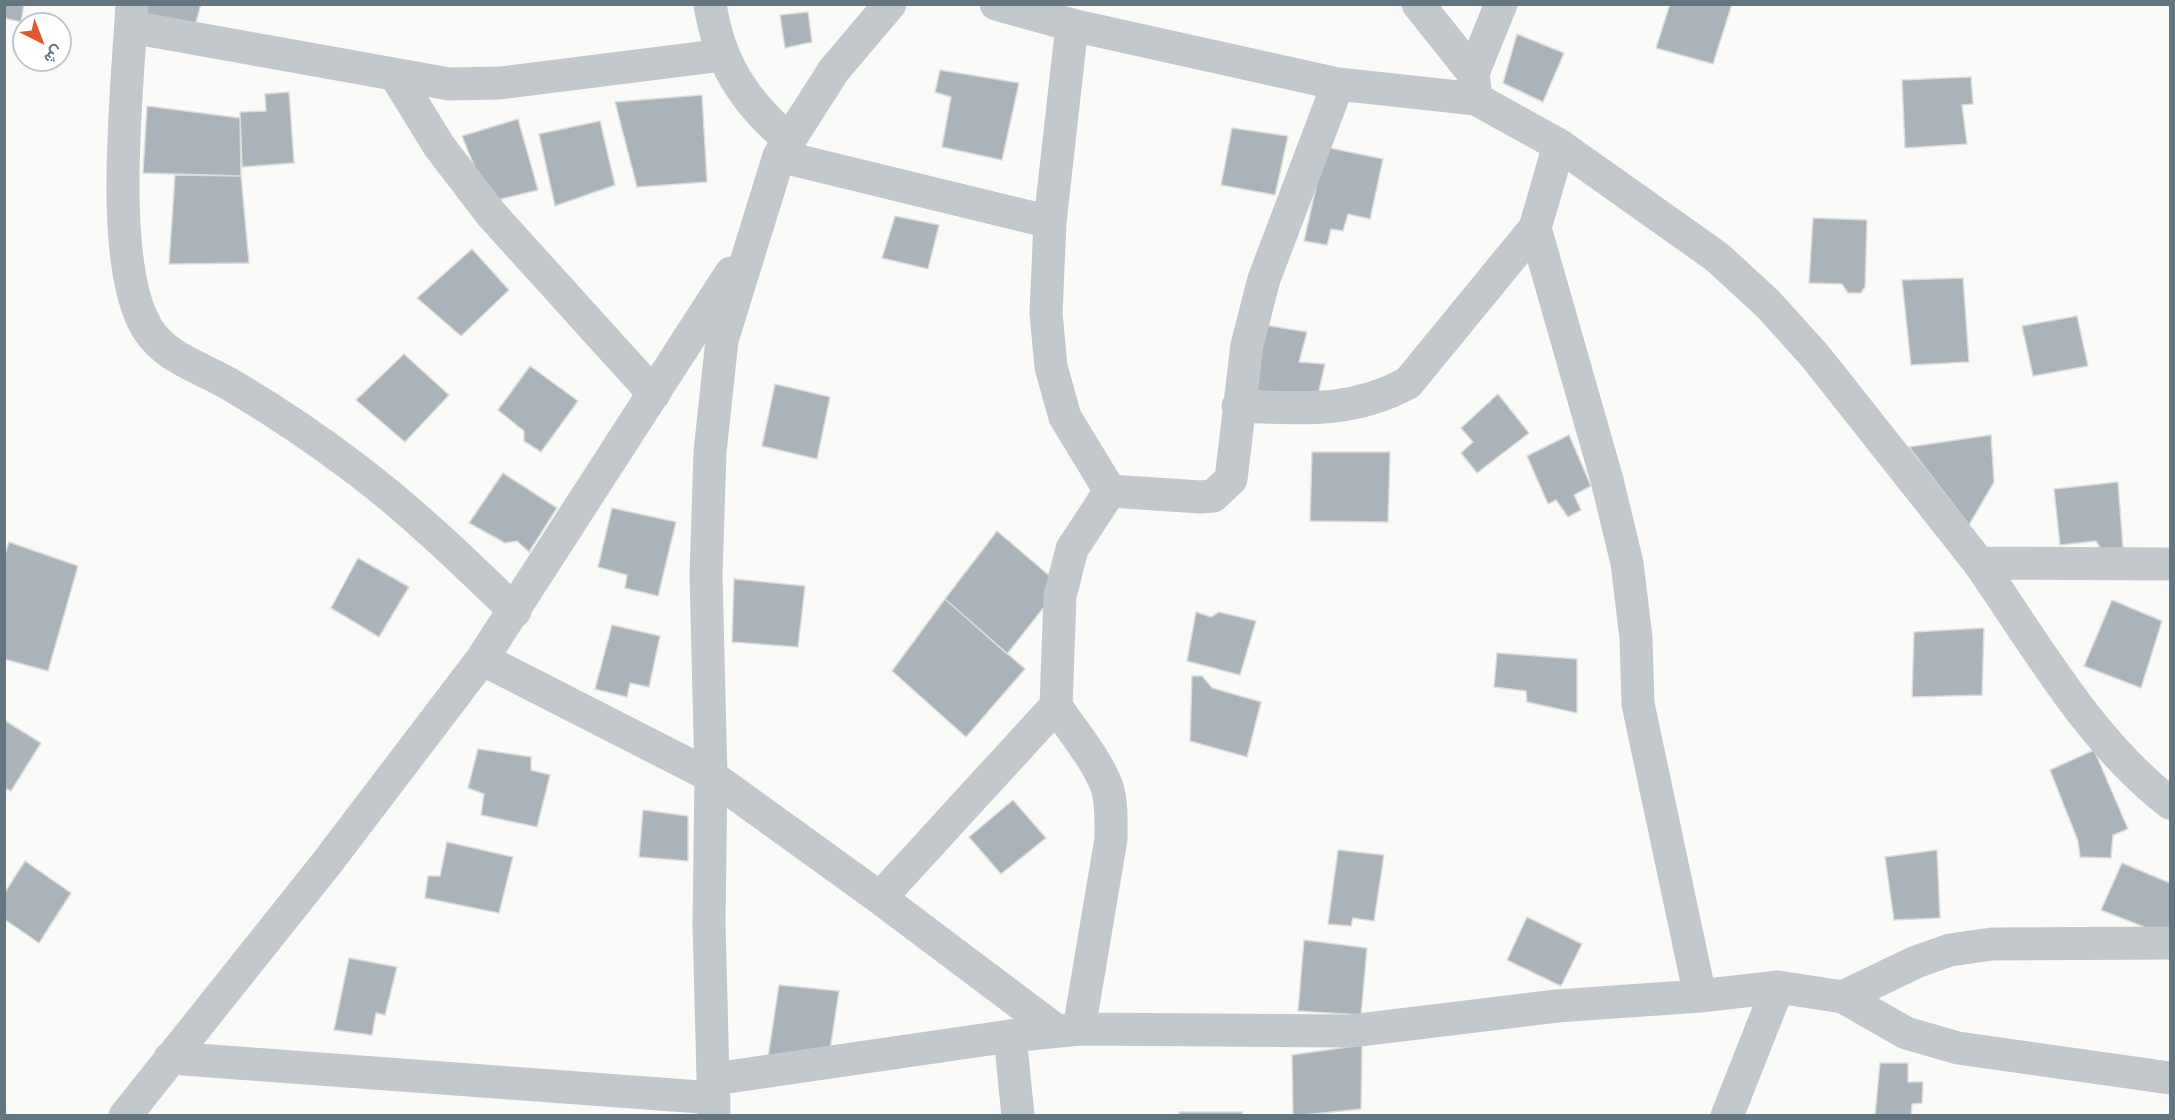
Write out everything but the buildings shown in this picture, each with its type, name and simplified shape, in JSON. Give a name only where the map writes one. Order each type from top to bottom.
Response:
[{"type":"street","points":[[710,4],[723,55],[758,113],[784,147],[1050,222]]},
{"type":"street","points":[[714,1097],[709,922],[711,776],[706,575],[710,452],[722,340],[751,241],[784,147],[834,70],[890,4]]},
{"type":"street","points":[[996,4],[1072,25],[1338,84],[1475,86]]},
{"type":"street","points":[[1418,4],[1475,86],[1717,257],[1768,304],[1815,356],[1979,563],[2102,739],[2140,779],[2170,803]]},
{"type":"street","points":[[1475,86],[1501,4]]},
{"type":"street","points":[[515,611],[432,531],[358,470],[234,386],[186,363],[161,344],[147,328],[132,284],[125,236],[124,157],[131,16],[396,76],[449,84],[500,83],[723,55]]},
{"type":"street","points":[[1072,25],[1050,222],[1046,314],[1052,367],[1065,417],[1110,491]]},
{"type":"street","points":[[396,76],[439,146],[492,214],[654,394]]},
{"type":"street","points":[[1110,491],[1213,496],[1232,479],[1246,345],[1264,279],[1338,84]]},
{"type":"street","points":[[1238,406],[1314,409],[1353,405],[1384,396],[1408,382],[1535,228],[1559,145]]},
{"type":"street","points":[[1535,228],[1627,563],[1636,638],[1638,704],[1700,996]]},
{"type":"street","points":[[124,1116],[326,864],[482,658],[515,611],[751,241]]},
{"type":"street","points":[[1068,1030],[1111,839],[1111,813],[1108,789],[1098,767],[1056,706],[1060,596],[1072,549],[1110,491]]},
{"type":"street","points":[[1979,563],[2170,564]]},
{"type":"street","points":[[482,658],[711,776],[1068,1030]]},
{"type":"street","points":[[880,898],[1056,706]]},
{"type":"street","points":[[1844,997],[1916,962],[1950,950],[1992,944],[2170,942]]},
{"type":"street","points":[[1727,1116],[1778,987]]},
{"type":"street","points":[[170,1058],[714,1097],[1010,1036],[1068,1030],[1351,1031],[1557,1006],[1700,996],[1778,987],[1844,997],[1906,1033],[1958,1048],[2170,1078]]},
{"type":"street","points":[[1010,1036],[1018,1116]]}]
